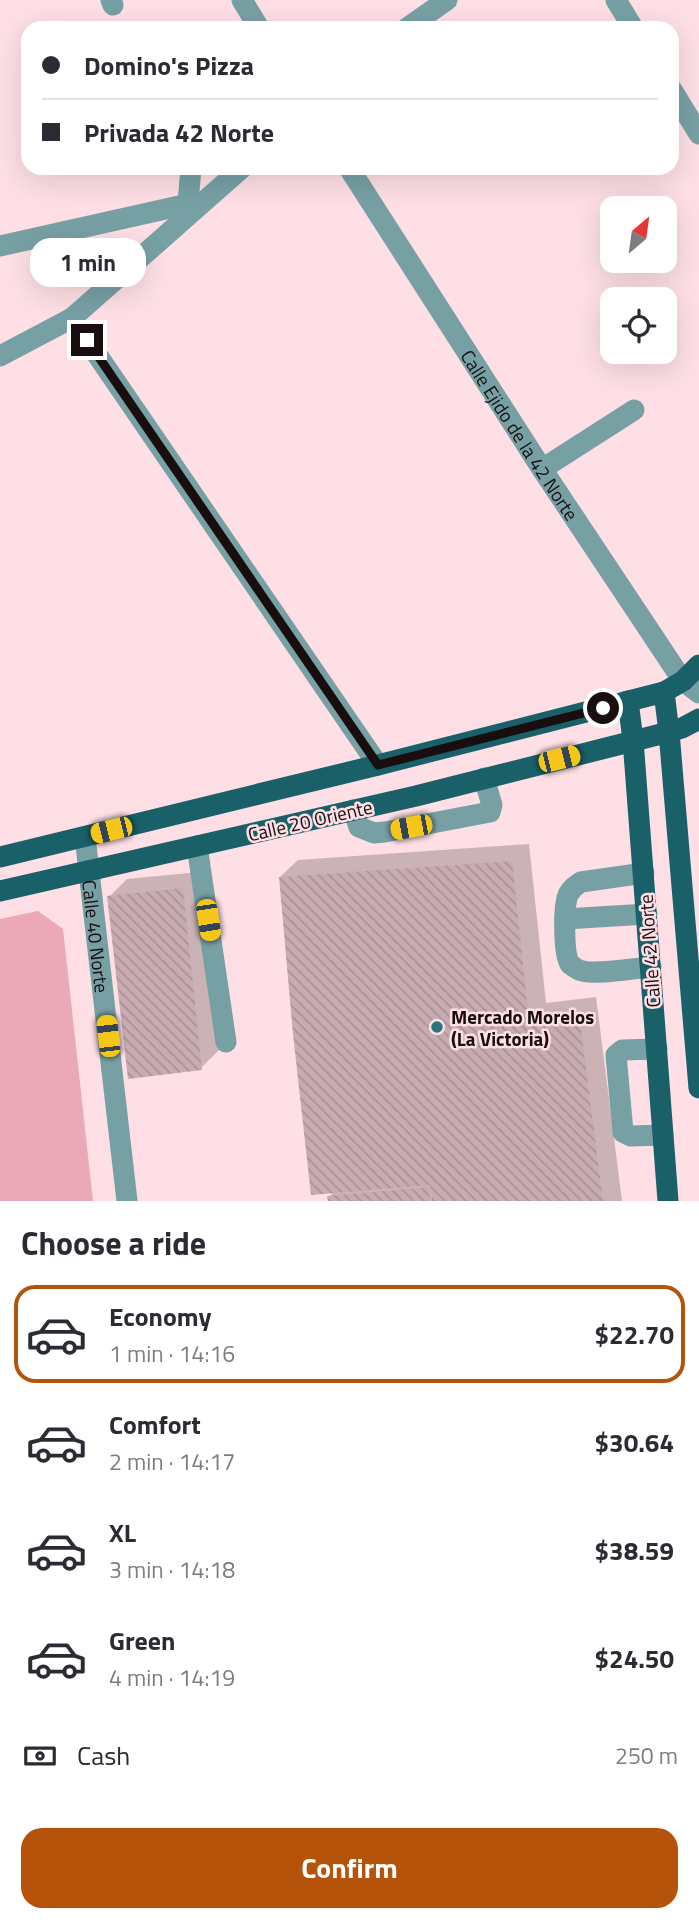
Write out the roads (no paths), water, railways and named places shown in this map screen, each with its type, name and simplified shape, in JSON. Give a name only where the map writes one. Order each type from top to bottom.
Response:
[{"type":"main road","name":"Calle 20 Oriente","points":[[0,857],[691,687],[699,665]]},
{"type":"main road","name":"Calle 42 Norte","points":[[664,692],[694,965],[699,1088]]},
{"type":"main road","name":"Calle 42 Norte","points":[[628,701],[634,740],[668,1201]]},
{"type":"main road","name":"Calle 20 Oriente","points":[[0,891],[484,778],[682,729],[699,719]]},
{"type":"street","points":[[242,0],[256,21]]},
{"type":"street","points":[[417,21],[447,0]]},
{"type":"street","points":[[616,0],[630,21]]},
{"type":"street","points":[[679,101],[699,134]]},
{"type":"street","points":[[187,210],[190,175]]},
{"type":"street","points":[[0,356],[72,318],[187,210],[233,175]]},
{"type":"street","name":"Calle Ejido de la 42 Norte","points":[[353,175],[542,469],[691,687]]},
{"type":"street","points":[[0,246],[187,210]]},
{"type":"street","points":[[72,318],[378,765]]},
{"type":"street","points":[[542,469],[634,410]]},
{"type":"street","points":[[353,810],[359,827],[374,833],[490,812],[492,805],[484,778]]},
{"type":"street","name":"Calle 40 Norte","points":[[85,837],[127,1201]]},
{"type":"street","points":[[197,846],[226,1042]]},
{"type":"street","points":[[643,873],[581,882],[572,887],[567,897],[565,919],[566,954],[570,964],[589,972],[651,967]]},
{"type":"street","points":[[565,919],[647,914]]},
{"type":"street","points":[[657,1049],[622,1050],[616,1055],[623,1132],[631,1136],[663,1135]]},
{"type":"place","name":"Mercado Morelos (La Victoria)","points":[[437,1027]]}]
